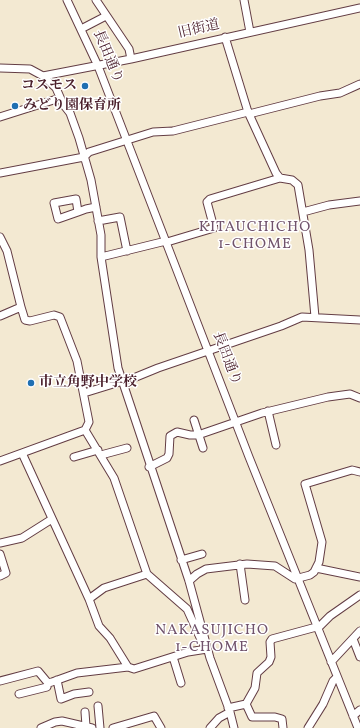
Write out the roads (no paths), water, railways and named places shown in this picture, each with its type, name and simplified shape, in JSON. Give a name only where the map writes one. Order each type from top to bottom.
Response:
[{"type":"street","name":"長田通り","points":[[67,0],[98,66],[317,628],[358,728]]},
{"type":"street","points":[[96,0],[129,49],[131,59]]},
{"type":"street","points":[[244,0],[250,32]]},
{"type":"street","name":"旧街道","points":[[43,76],[131,59],[360,8]]},
{"type":"street","points":[[81,29],[106,16]]},
{"type":"street","points":[[225,37],[249,113],[265,152],[280,178]]},
{"type":"street","points":[[0,68],[30,69],[43,76],[56,88],[60,98],[70,114],[91,180],[102,246],[101,257],[115,355],[121,382],[189,581],[206,649]]},
{"type":"street","points":[[0,173],[84,157],[89,152],[153,132],[173,131],[320,96],[340,93],[360,84]]},
{"type":"street","points":[[0,116],[60,98]]},
{"type":"street","points":[[101,257],[166,242],[214,228],[207,202],[210,199],[280,178],[292,180],[298,185],[303,212],[309,250],[315,317]]},
{"type":"street","points":[[303,212],[328,205],[360,201]]},
{"type":"street","points":[[78,212],[96,207]]},
{"type":"street","points":[[98,221],[120,217],[127,251]]},
{"type":"street","points":[[0,237],[7,251],[25,320],[30,321],[54,315],[60,317],[77,361],[89,422],[85,430],[0,461]]},
{"type":"street","points":[[1,313],[21,308]]},
{"type":"street","points":[[84,393],[121,382],[209,351],[302,316],[360,320]]},
{"type":"street","points":[[150,467],[168,456],[171,435],[180,432],[190,435],[198,435],[268,411],[328,397],[350,394],[360,398]]},
{"type":"street","points":[[268,411],[270,430],[276,445]]},
{"type":"street","points":[[194,420],[203,448]]},
{"type":"street","points":[[85,430],[114,478],[147,574],[187,609],[206,649],[229,710],[234,728]]},
{"type":"street","points":[[74,457],[127,448]]},
{"type":"street","points":[[22,453],[90,599],[99,626],[110,638],[128,667]]},
{"type":"street","points":[[189,581],[206,569],[240,564],[275,566],[295,579],[310,576],[316,568],[321,552],[322,542],[304,484],[352,470],[360,472]]},
{"type":"street","points":[[0,543],[22,538],[52,519]]},
{"type":"street","points":[[0,554],[6,573],[0,576]]},
{"type":"street","points":[[181,560],[202,554]]},
{"type":"street","points":[[240,564],[245,600]]},
{"type":"street","points":[[316,568],[360,577]]},
{"type":"street","points":[[90,599],[104,588],[147,574]]},
{"type":"street","points":[[210,728],[218,718],[229,710],[246,704],[255,688],[257,673],[269,662],[271,657],[270,642],[272,639],[299,630],[317,628],[360,595]]},
{"type":"street","points":[[331,662],[360,631]]},
{"type":"street","points":[[353,639],[360,657]]},
{"type":"street","points":[[19,694],[47,687],[48,683],[77,672],[128,667],[134,669],[206,649]]},
{"type":"street","points":[[173,657],[181,683]]},
{"type":"street","points":[[0,681],[38,671],[48,683]]},
{"type":"street","points":[[308,728],[323,704],[333,680],[337,677]]},
{"type":"street","points":[[57,680],[61,699],[74,694],[89,692]]},
{"type":"street","points":[[246,704],[252,717],[275,717],[282,720],[283,728]]},
{"type":"street","points":[[98,706],[100,728]]},
{"type":"street","points":[[353,716],[360,710]]},
{"type":"street","points":[[41,728],[55,722],[62,721],[89,727],[85,712]]},
{"type":"street","points":[[113,728],[154,716],[161,728]]},
{"type":"place","name":"コスモス","points":[[85,86]]},
{"type":"place","name":"みどり園保育所","points":[[15,106]]},
{"type":"place","name":"市立角野中学校","points":[[31,383]]},
{"type":"district","name":"KITAUCHICHO 1-CHOME","points":[[255,236]]},
{"type":"district","name":"NAKASUJICHO 1-CHOME","points":[[212,640]]}]
